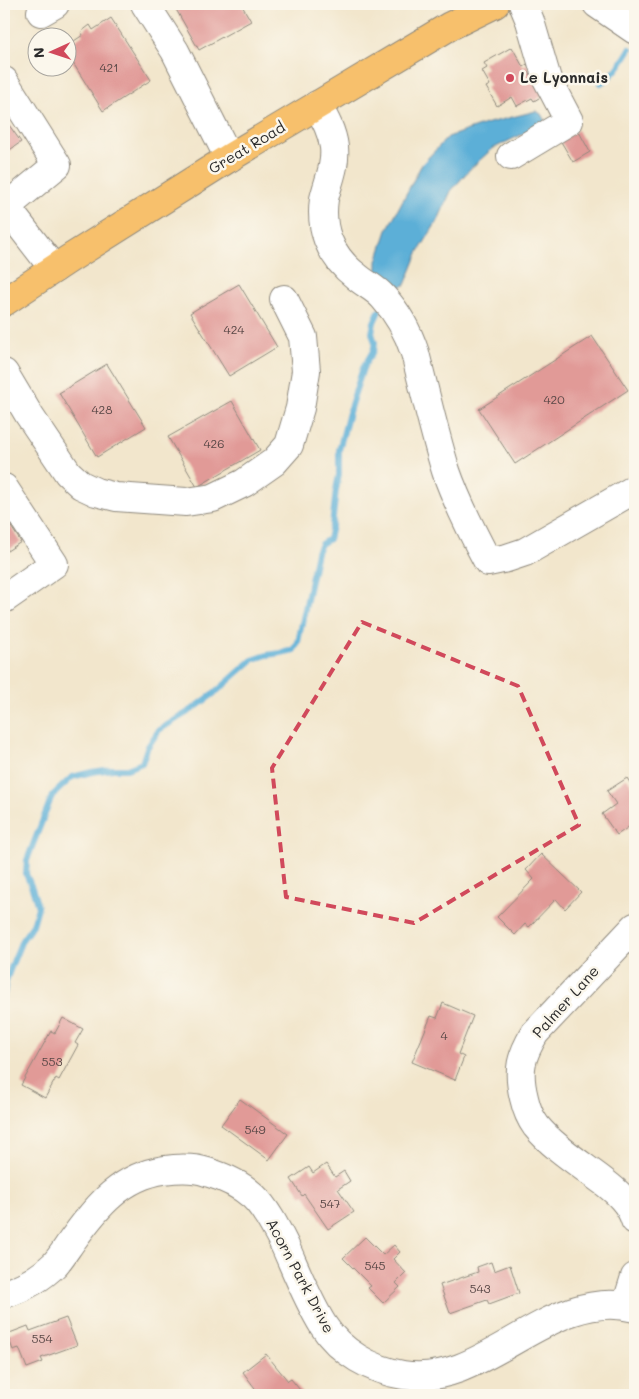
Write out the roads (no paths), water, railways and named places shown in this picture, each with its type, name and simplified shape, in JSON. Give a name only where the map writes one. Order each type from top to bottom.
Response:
[{"type":"main road","name":"Great Road","points":[[4,302],[229,158],[450,26],[495,4]]},
{"type":"street","points":[[145,4],[175,51],[229,158]]},
{"type":"street","points":[[511,156],[569,121],[552,93],[530,21],[522,4]]},
{"type":"street","points":[[596,4],[635,30]]},
{"type":"street","points":[[4,81],[57,165],[5,208],[54,269]]},
{"type":"street","points":[[317,105],[331,132],[334,148],[334,164],[324,199],[323,213],[324,228],[329,243],[346,268],[383,297],[403,323],[415,353],[446,471],[458,503],[488,562],[525,552],[635,489]]},
{"type":"street","points":[[4,373],[29,415],[68,473],[81,486],[116,497],[186,502],[214,498],[244,483],[274,462],[289,445],[300,408],[306,371],[303,337],[284,299]]},
{"type":"street","points":[[4,488],[54,564],[4,599]]},
{"type":"street","name":"Palmer Lane","points":[[635,927],[536,1032],[525,1050],[520,1069],[521,1088],[526,1107],[535,1124],[549,1140],[623,1199],[634,1215],[635,1220]]},
{"type":"street","name":"Acorn Park Drive","points":[[4,1294],[17,1290],[38,1278],[55,1263],[88,1219],[121,1186],[138,1177],[159,1171],[181,1168],[202,1170],[222,1176],[254,1196],[278,1232],[324,1327],[337,1342],[351,1353],[366,1363],[384,1370],[413,1376],[440,1373],[474,1362],[567,1313],[607,1305],[631,1307]]},
{"type":"street","points":[[631,1307],[635,1278]]},
{"type":"water","points":[[536,111],[541,114],[545,121],[492,149],[469,170],[451,191],[439,218],[418,253],[405,285],[395,288],[377,274],[377,261],[387,230],[422,164],[448,137],[485,124]]},
{"type":"waterway","points":[[601,83],[614,72],[630,49]]},
{"type":"waterway","points":[[4,994],[6,981],[13,962],[22,940],[33,925],[38,907],[26,874],[27,860],[52,796],[72,777],[112,769],[127,769],[142,763],[147,748],[159,730],[216,692],[252,660],[294,650],[298,642],[317,552],[321,544],[329,539],[339,475],[339,450],[363,368],[373,351],[375,343],[372,333],[379,311]]},
{"type":"place","name":"Le Lyonnais","points":[[510,78]]}]
